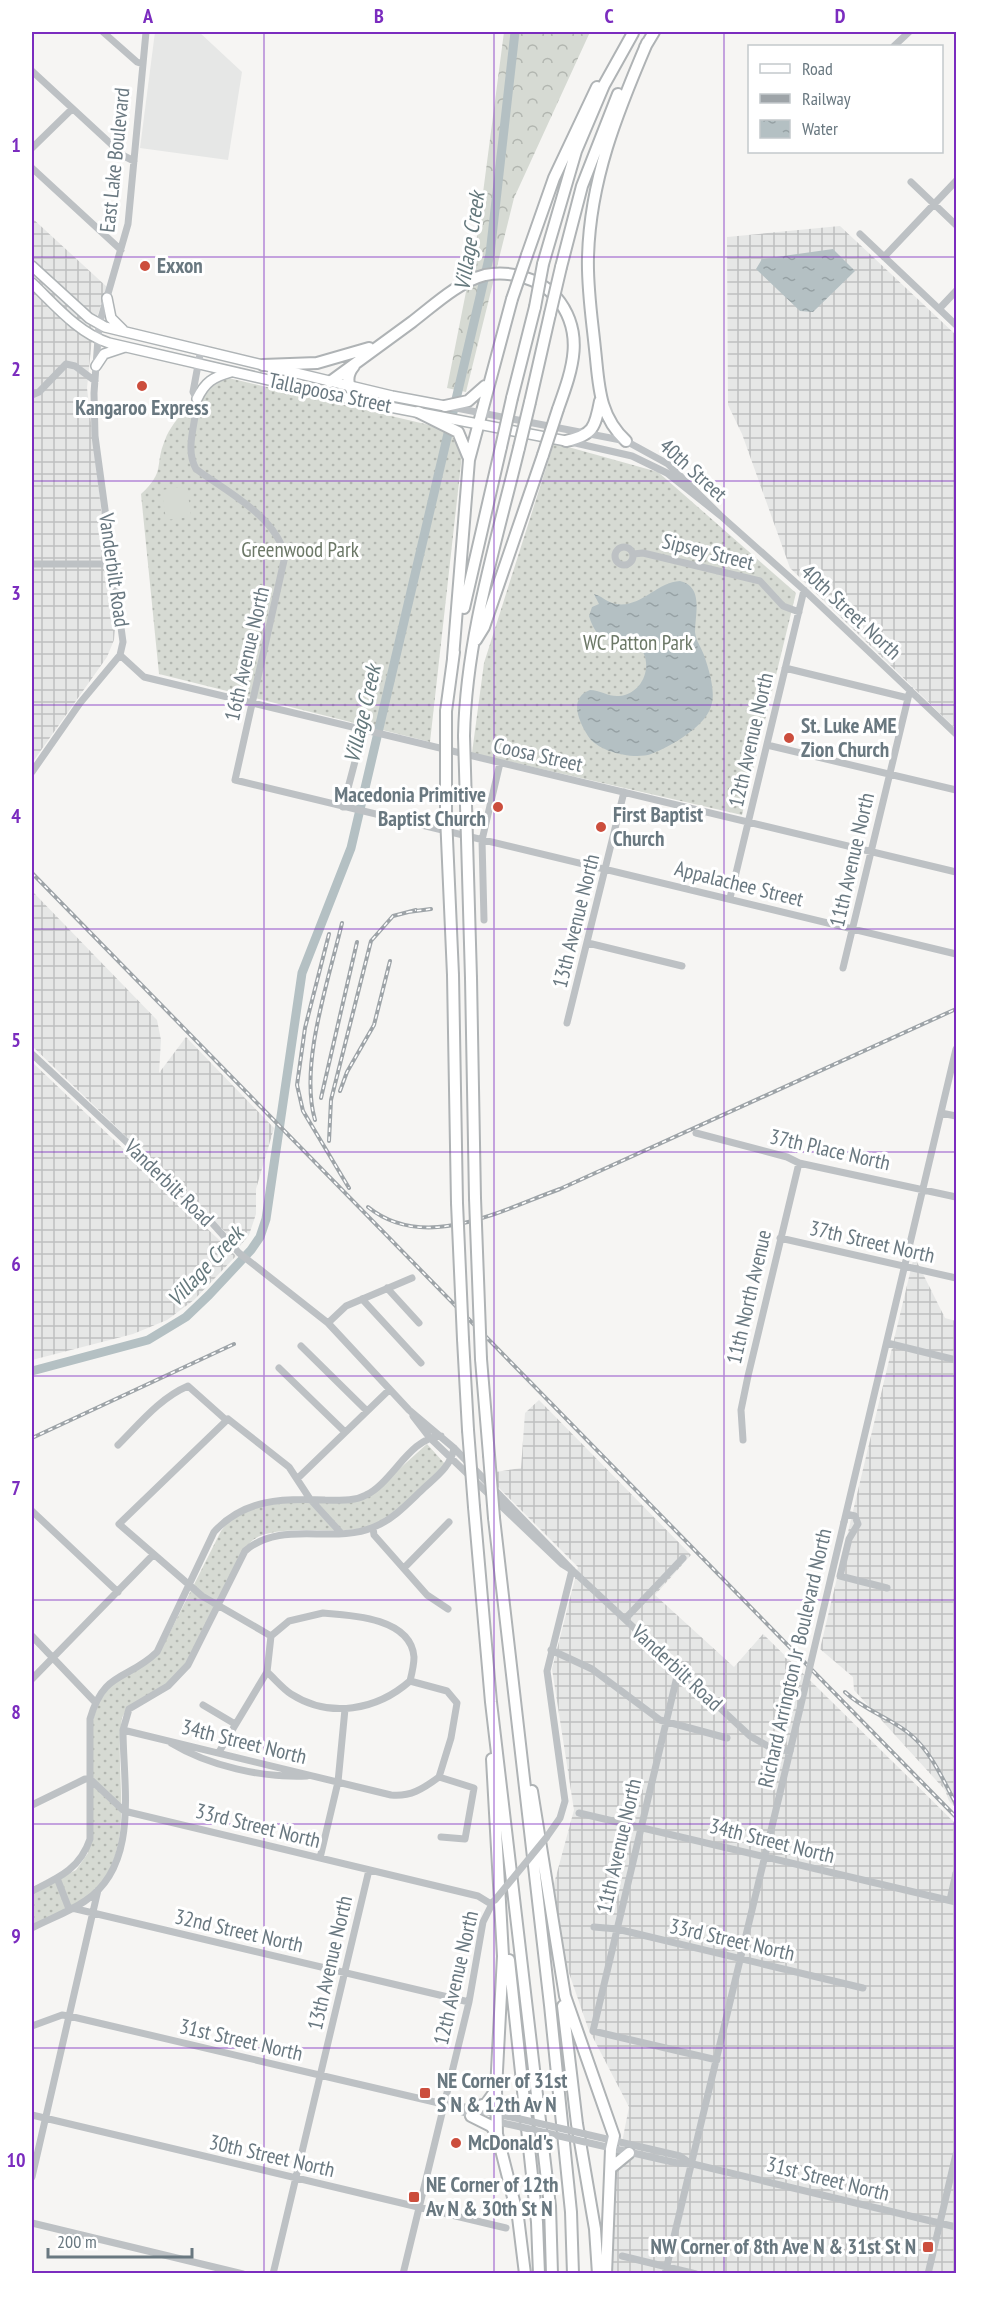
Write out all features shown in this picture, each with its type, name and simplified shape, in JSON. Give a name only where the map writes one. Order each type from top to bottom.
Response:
[{"type":"highway","points":[[552,2274],[550,2206],[491,1702],[468,1430],[457,1203],[453,975],[446,816],[446,711],[453,658],[469,460],[480,412],[512,299],[554,178],[589,98],[634,32]]},
{"type":"highway","points":[[573,2274],[569,2189],[494,1518],[481,1359],[475,1198],[465,702],[471,648],[582,186],[606,121],[654,32]]},
{"type":"highway","points":[[453,658],[543,264],[576,151],[596,101],[619,55]]},
{"type":"highway","points":[[566,441],[582,437],[589,432],[596,422],[600,401],[589,285],[590,227],[594,193],[603,156],[633,70]]},
{"type":"highway","points":[[330,382],[474,279],[508,273],[548,289],[561,304],[572,323],[576,343],[573,369],[484,627],[471,648]]},
{"type":"highway","points":[[263,365],[327,361],[354,354],[386,341]]},
{"type":"highway","points":[[358,362],[348,376],[350,387],[364,402]]},
{"type":"highway","points":[[418,412],[443,415],[480,394],[494,364]]},
{"type":"highway","points":[[600,401],[610,424],[631,444]]},
{"type":"highway","points":[[443,415],[458,432],[469,460]]},
{"type":"highway","points":[[491,1702],[495,1838],[503,1956],[496,2090],[497,2134],[513,2194],[525,2274]]},
{"type":"highway","points":[[516,1705],[562,1982],[572,2021],[612,2144],[612,2167],[601,2271]]},
{"type":"highway","points":[[495,1838],[534,2188],[539,2274]]},
{"type":"highway","points":[[562,1982],[564,2030],[601,2271]]},
{"type":"highway","points":[[496,2090],[488,2103],[472,2112],[491,2126],[497,2134]]},
{"type":"highway","points":[[612,2167],[630,2152]]},
{"type":"main road","points":[[32,266],[99,325]]},
{"type":"main road","points":[[32,283],[70,319],[97,339]]},
{"type":"main road","points":[[107,298],[111,318],[128,333]]},
{"type":"main road","name":"Tallapoosa Street","points":[[99,325],[350,387],[459,420],[566,441]]},
{"type":"main road","name":"Tallapoosa Street","points":[[97,339],[232,372],[418,412]]},
{"type":"main road","points":[[96,366],[104,354],[127,347]]},
{"type":"main road","points":[[197,399],[204,385],[211,379],[232,372]]},
{"type":"street","points":[[103,32],[137,62],[143,64]]},
{"type":"street","name":"East Lake Boulevard","points":[[99,325],[128,224],[146,32]]},
{"type":"street","points":[[895,45],[909,32]]},
{"type":"street","points":[[32,71],[124,156],[134,161]]},
{"type":"street","points":[[32,148],[72,109]]},
{"type":"street","points":[[32,168],[121,250]]},
{"type":"street","points":[[884,257],[957,181]]},
{"type":"street","points":[[911,182],[957,225]]},
{"type":"street","points":[[860,234],[957,325]]},
{"type":"street","points":[[939,309],[957,291]]},
{"type":"street","name":"Vanderbilt Road","points":[[32,772],[80,703],[120,655],[123,627],[95,436],[95,381],[99,325]]},
{"type":"street","name":"16th Avenue North","points":[[201,349],[193,392],[197,399],[190,452],[192,463],[196,469],[277,532],[285,556],[235,780]]},
{"type":"street","points":[[32,395],[39,393],[66,364],[75,366],[95,381]]},
{"type":"street","points":[[461,406],[480,412]]},
{"type":"street","name":"40th Street","points":[[480,412],[589,432],[631,444],[668,464],[714,506],[721,516]]},
{"type":"street","name":"40th Street","points":[[566,441],[632,456],[667,473],[721,516]]},
{"type":"street","name":"40th Street North","points":[[721,516],[804,590],[909,694],[957,734]]},
{"type":"street","name":"Sipsey Street","points":[[633,554],[643,553],[760,581],[783,606],[798,612]]},
{"type":"street","points":[[32,564],[112,564]]},
{"type":"street","name":"12th Avenue North","points":[[730,898],[804,590]]},
{"type":"street","name":"Coosa Street","points":[[120,655],[144,677],[957,872]]},
{"type":"street","points":[[785,668],[909,694]]},
{"type":"street","name":"11th Avenue North","points":[[843,968],[909,694]]},
{"type":"street","points":[[345,807],[365,731]]},
{"type":"street","points":[[767,745],[957,790]]},
{"type":"street","points":[[484,920],[482,840],[500,763]]},
{"type":"street","name":"Appalachee Street","points":[[235,780],[957,954]]},
{"type":"street","name":"13th Avenue North","points":[[567,1023],[624,792]]},
{"type":"street","points":[[588,943],[682,966]]},
{"type":"street","name":"Richard Arrington Jr Boulevard North","points":[[666,2270],[957,1049]]},
{"type":"street","name":"Vanderbilt Road","points":[[32,1054],[204,1214],[239,1253],[328,1323],[389,1390],[454,1448],[572,1570],[750,1736],[773,1749],[790,1750]]},
{"type":"street","points":[[942,1113],[957,1116]]},
{"type":"street","name":"37th Place North","points":[[696,1133],[787,1157],[799,1163],[957,1197]]},
{"type":"street","name":"11th North Avenue","points":[[743,1440],[741,1410],[799,1163]]},
{"type":"street","name":"37th Street North","points":[[780,1238],[957,1278]]},
{"type":"street","points":[[328,1323],[346,1306],[412,1278]]},
{"type":"street","points":[[387,1288],[419,1323]]},
{"type":"street","points":[[362,1299],[421,1363]]},
{"type":"street","points":[[887,1343],[957,1360]]},
{"type":"street","points":[[301,1346],[367,1411]]},
{"type":"street","points":[[279,1368],[345,1432]]},
{"type":"street","points":[[118,1445],[155,1407],[174,1392],[188,1386],[225,1419],[289,1467],[310,1499],[341,1533]]},
{"type":"street","points":[[298,1478],[389,1390]]},
{"type":"street","name":"Vanderbilt Road","points":[[409,1410],[430,1438],[462,1470],[562,1564],[572,1570]]},
{"type":"street","points":[[228,1419],[119,1524],[190,1587],[271,1636]]},
{"type":"street","points":[[417,1422],[421,1435],[419,1445]]},
{"type":"street","points":[[32,1891],[72,1869],[86,1852],[90,1839],[90,1719],[95,1702],[116,1677],[148,1660],[157,1652],[190,1587],[214,1532],[226,1520],[244,1508],[270,1500],[354,1499],[368,1495],[419,1445],[430,1438],[441,1436]]},
{"type":"street","points":[[32,2177],[99,1890],[118,1862],[123,1840],[123,1730],[129,1709],[168,1686],[183,1672],[245,1551],[256,1541],[270,1535],[341,1533],[373,1528],[392,1518],[441,1472],[452,1460],[454,1448]]},
{"type":"street","points":[[441,1472],[453,1468],[462,1470]]},
{"type":"street","points":[[32,1511],[118,1592]]},
{"type":"street","points":[[845,1518],[855,1516],[858,1524],[849,1539],[840,1576],[887,1588]]},
{"type":"street","points":[[404,1568],[449,1522]]},
{"type":"street","points":[[373,1528],[375,1534],[427,1595],[448,1609]]},
{"type":"street","points":[[32,1679],[153,1555]]},
{"type":"street","points":[[625,1618],[683,1558]]},
{"type":"street","name":"12th Avenue North","points":[[403,2274],[469,2002],[483,1922],[493,1902],[560,1818],[565,1801],[548,1684],[550,1650],[572,1570]]},
{"type":"street","points":[[219,1752],[267,1672],[271,1636],[289,1621],[307,1615],[353,1615],[380,1622],[399,1631],[409,1643],[414,1656],[410,1681],[384,1701],[345,1709],[322,1706],[291,1694],[267,1672]]},
{"type":"street","points":[[32,1636],[95,1702]]},
{"type":"street","points":[[550,1650],[592,1669],[666,1722],[727,1738]]},
{"type":"street","name":"11th Avenue North","points":[[679,1668],[593,2031],[717,2060]]},
{"type":"street","points":[[410,1681],[447,1691],[457,1703],[453,1730],[439,1777],[474,1788],[465,1839],[441,1836]]},
{"type":"street","points":[[203,1705],[235,1724]]},
{"type":"street","points":[[320,1858],[338,1782],[345,1709]]},
{"type":"street","name":"34th Street North","points":[[123,1730],[401,1796],[420,1791],[439,1777]]},
{"type":"street","name":"34th Street North","points":[[166,1740],[196,1755],[232,1766],[273,1774],[313,1776]]},
{"type":"street","points":[[32,1805],[85,1779],[90,1779]]},
{"type":"street","name":"33rd Street North","points":[[90,1779],[124,1811],[478,1896],[493,1902]]},
{"type":"street","name":"34th Street North","points":[[579,1813],[953,1901]]},
{"type":"street","name":"13th Avenue North","points":[[273,2274],[369,1870]]},
{"type":"street","points":[[953,1901],[957,1873]]},
{"type":"street","points":[[57,1878],[70,1908]]},
{"type":"street","points":[[32,1928],[99,1890]]},
{"type":"street","name":"32nd Street North","points":[[70,1908],[469,2002]]},
{"type":"street","name":"33rd Street North","points":[[594,1928],[617,1929],[863,1988]]},
{"type":"street","name":"31st Street North","points":[[32,2026],[51,2018],[69,2016],[497,2118],[612,2144],[680,2156],[693,2164]]},
{"type":"street","name":"30th Street North","points":[[32,2115],[506,2228]]},
{"type":"street","name":"31st Street North","points":[[612,2144],[630,2152],[693,2164],[957,2227]]},
{"type":"street","points":[[928,2274],[957,2154]]},
{"type":"street","points":[[32,2223],[243,2274]]},
{"type":"street","points":[[622,2256],[666,2270],[696,2274]]},
{"type":"shaded area","points":[[155,32],[199,32],[242,72],[228,160],[140,148]]},
{"type":"shaded area","points":[[32,218],[107,287],[93,329],[87,388],[115,628],[114,640],[107,657],[32,763]]},
{"type":"shaded area","points":[[840,226],[956,335],[956,729],[790,568],[742,434],[728,405],[727,237]]},
{"type":"shaded area","points":[[32,891],[157,1020],[161,1040],[159,1073],[186,1037],[274,1128],[256,1189],[256,1214],[249,1235],[240,1246],[32,1046]]},
{"type":"shaded area","points":[[32,1062],[236,1256],[194,1300],[167,1320],[133,1334],[32,1360]]},
{"type":"shaded area","points":[[914,1256],[945,1318],[956,1321],[956,1808],[949,1801],[945,1790],[854,1690],[853,1677],[820,1649]]},
{"type":"shaded area","points":[[539,1400],[691,1555],[655,1595],[734,1667],[763,1634],[956,1824],[956,2273],[596,2273],[629,2107],[588,2028],[559,1944],[552,1891],[574,1810],[552,1669],[578,1567],[498,1487],[496,1472],[521,1468],[525,1413]]},
{"type":"green space","points":[[504,32],[590,32],[514,198],[466,392],[447,388],[478,231]]},
{"type":"green space","name":"Greenwood Park","points":[[220,376],[438,427],[455,438],[462,455],[430,742],[159,674],[141,494],[157,474],[162,449],[175,423],[189,405]]},
{"type":"green space","name":"WC Patton Park","points":[[554,443],[658,472],[796,593],[742,815],[472,753],[484,663]]},
{"type":"green space","points":[[187,486],[191,517],[166,520],[162,490]]},
{"type":"green space","points":[[427,1444],[445,1464],[411,1499],[382,1521],[358,1529],[277,1532],[253,1540],[241,1553],[185,1665],[168,1683],[127,1708],[122,1718],[119,1839],[113,1861],[103,1881],[79,1902],[32,1925],[32,1893],[76,1870],[88,1853],[93,1720],[99,1702],[112,1684],[159,1654],[221,1531],[229,1521],[246,1510],[271,1502],[368,1497]]},
{"type":"water","points":[[833,249],[855,271],[813,312],[800,311],[756,269],[762,259]]},
{"type":"water","points":[[680,581],[688,584],[695,595],[697,610],[695,632],[712,686],[713,698],[709,711],[688,734],[651,754],[635,756],[608,750],[593,742],[588,736],[577,711],[579,699],[590,690],[619,696],[635,690],[644,676],[646,660],[638,645],[608,640],[597,633],[589,616],[592,607],[599,604],[594,594],[613,603],[625,604],[641,599],[672,582]]},
{"type":"waterway","name":"Village Creek","points":[[32,1371],[148,1340],[186,1317],[251,1250],[260,1237],[266,1219],[302,973],[351,848],[490,254],[515,32]]},
{"type":"railway","points":[[32,873],[956,1817]]},
{"type":"railway","points":[[408,912],[431,909]]},
{"type":"railway","points":[[329,1141],[331,1100],[371,941],[393,916],[416,910]]},
{"type":"railway","points":[[315,1120],[311,1098],[313,1048],[342,923]]},
{"type":"railway","points":[[329,934],[305,1028],[297,1085],[303,1111],[349,1188]]},
{"type":"railway","points":[[321,1098],[357,942]]},
{"type":"railway","points":[[340,1091],[347,1072],[374,1025],[390,961]]},
{"type":"railway","points":[[368,1207],[390,1220],[414,1227],[438,1227],[488,1216],[560,1189],[956,1009]]},
{"type":"railway","points":[[32,1438],[234,1344]]},
{"type":"railway","points":[[845,1692],[903,1729],[918,1742],[936,1767],[956,1804]]},
{"type":"place","name":"Exxon","points":[[145,266]]},
{"type":"place","name":"Kangaroo Express","points":[[142,386]]},
{"type":"place","name":"St. Luke AME Zion Church","points":[[789,738]]},
{"type":"place","name":"Macedonia Primitive Baptist Church","points":[[498,807]]},
{"type":"place","name":"First Baptist Church","points":[[601,827]]},
{"type":"place","name":"NE Corner of 31st S N & 12th Av N","points":[[425,2093]]},
{"type":"place","name":"McDonald's","points":[[456,2143]]},
{"type":"place","name":"NE Corner of 12th Av N & 30th St N","points":[[414,2197]]},
{"type":"place","name":"NW Corner of 8th Ave N & 31st St N","points":[[928,2247]]}]
